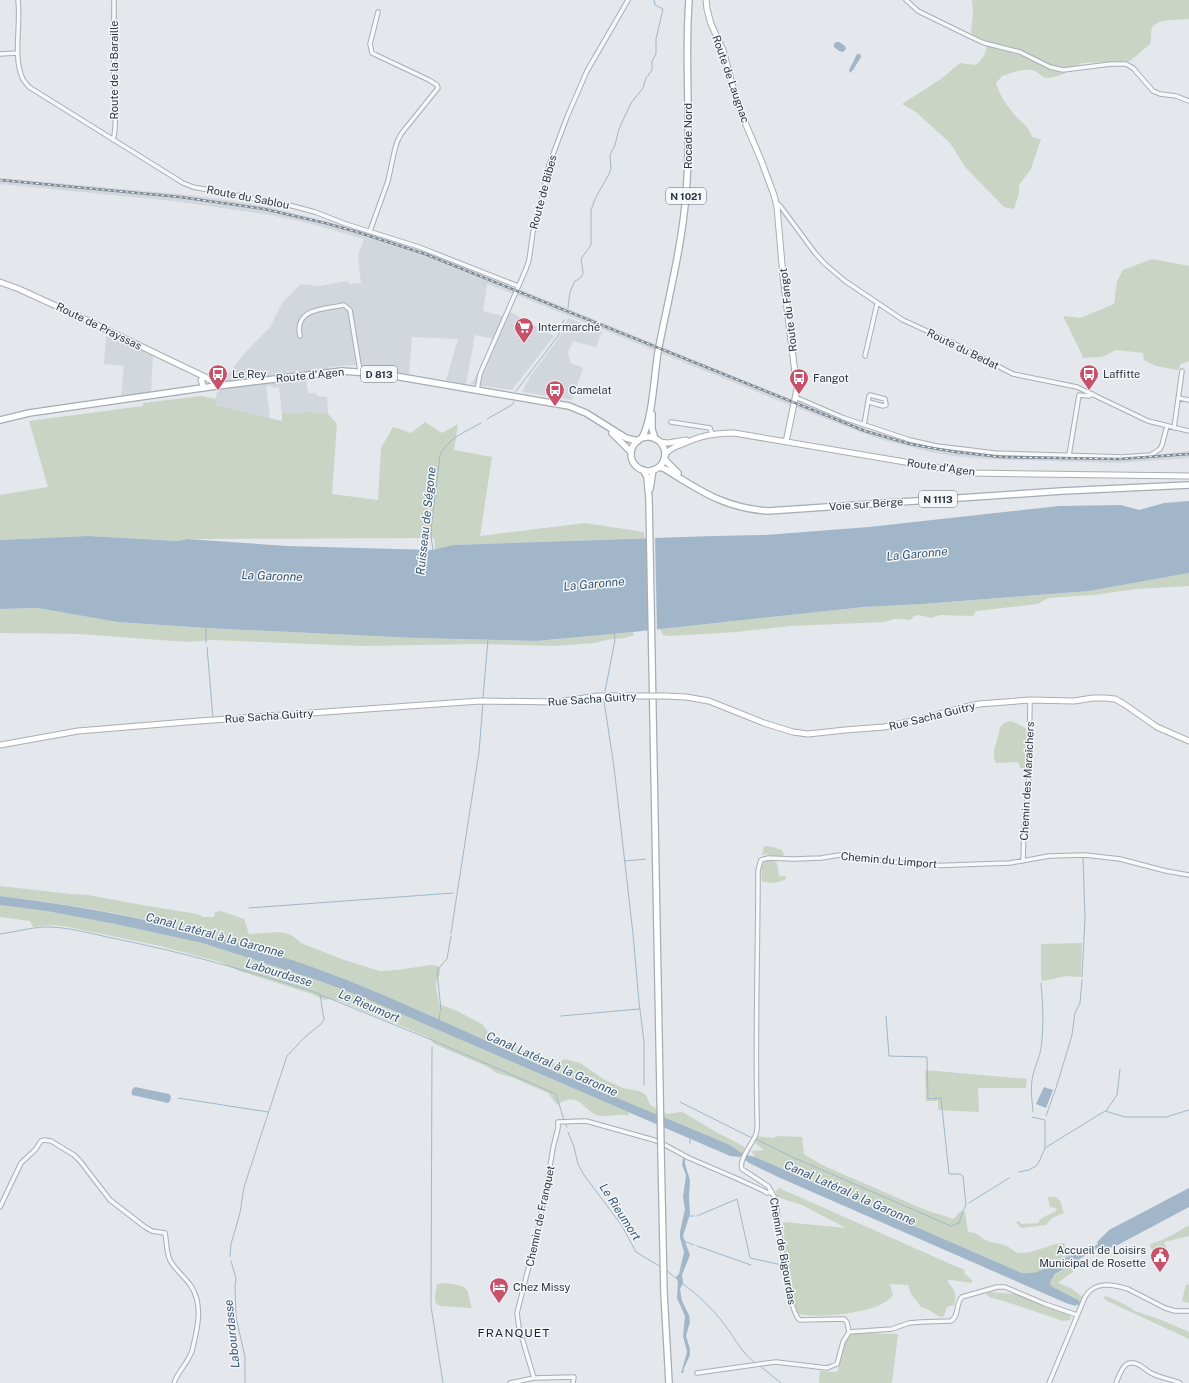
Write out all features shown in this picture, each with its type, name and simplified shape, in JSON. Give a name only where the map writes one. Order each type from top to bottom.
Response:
[{"type":"main road","name":"Rocade Nord","points":[[653,389],[657,358],[680,247],[686,195],[689,132],[687,47],[689,0]]},
{"type":"main road","name":"Route d'Agen","points":[[0,420],[29,413],[215,386],[322,372],[360,371],[568,406],[582,410],[630,440],[640,439]]},
{"type":"main road","name":"N 1021","points":[[640,439],[647,426],[653,389]]},
{"type":"main road","name":"N 1021","points":[[653,389],[652,429],[658,441]]},
{"type":"main road","name":"Route d'Agen","points":[[593,417],[615,435],[631,452]]},
{"type":"main road","points":[[643,470],[653,470],[659,467],[664,457],[664,448],[658,441],[649,437],[640,439],[634,444],[631,452],[634,464],[643,470],[646,477],[649,502],[663,1265],[669,1383]]},
{"type":"main road","name":"N 1113","points":[[664,457],[671,468],[691,485]]},
{"type":"main road","name":"N 1113","points":[[659,467],[666,469],[691,485]]},
{"type":"main road","points":[[649,502],[653,470]]},
{"type":"main road","name":"Voie sur Berge","points":[[691,485],[709,496],[730,504],[753,509],[774,511],[1062,491],[1189,485]]},
{"type":"street","name":"Route du Sablou","points":[[18,0],[19,29],[17,53],[22,78],[29,87],[183,183],[193,187],[284,204],[315,212],[419,247],[518,286]]},
{"type":"street","name":"Route de la Baraille","points":[[113,140],[115,113],[114,0]]},
{"type":"street","name":"Route de Bibes","points":[[477,390],[480,374],[529,260],[533,232],[552,155],[587,71],[628,0]]},
{"type":"street","name":"Route de Laugnac","points":[[706,0],[708,17],[723,50],[738,106],[761,160],[776,202]]},
{"type":"street","points":[[906,0],[918,11],[984,43],[1020,52],[1050,67],[1063,70],[1111,64],[1126,64],[1133,68],[1153,91],[1160,94],[1176,96],[1189,101]]},
{"type":"street","points":[[370,231],[388,180],[396,142],[400,134],[438,88],[437,85],[429,80],[372,53],[370,44],[378,12]]},
{"type":"street","points":[[0,54],[17,53]]},
{"type":"street","name":"Route du Bedat","points":[[776,202],[782,207],[820,260],[845,281],[877,304],[912,325],[951,342],[1013,374],[1023,377],[1064,383],[1077,387],[1148,421],[1189,431]]},
{"type":"street","name":"Route du Fangot","points":[[776,202],[780,228],[783,276],[795,366],[796,388],[796,397],[786,442]]},
{"type":"street","name":"Route de Prayssas","points":[[0,282],[71,313],[197,373],[203,379]]},
{"type":"street","points":[[865,356],[877,304]]},
{"type":"street","points":[[300,336],[299,325],[310,311],[344,305],[350,310],[360,371]]},
{"type":"street","points":[[1174,428],[1182,371]]},
{"type":"street","points":[[204,388],[203,379],[212,381],[215,386]]},
{"type":"street","points":[[1069,455],[1080,395],[1089,396],[1093,394]]},
{"type":"street","points":[[864,425],[868,402],[871,395],[886,399],[886,405],[883,406],[868,402]]},
{"type":"street","points":[[796,397],[844,418],[910,440],[938,446],[994,452],[1123,457],[1151,455],[1160,449],[1167,426]]},
{"type":"street","points":[[1178,398],[1189,400]]},
{"type":"street","points":[[671,422],[710,428],[712,434]]},
{"type":"street","name":"Route d'Agen","points":[[658,441],[668,443],[712,434],[734,433],[970,473],[1189,476]]},
{"type":"street","name":"Route d'Agen","points":[[664,457],[670,449],[695,438]]},
{"type":"street","name":"Rue Sacha Guitry","points":[[0,745],[78,731],[480,701],[552,702],[604,696],[686,697],[709,702],[764,723],[793,732],[808,734],[884,727],[922,720],[968,706],[1030,700],[1074,701],[1105,698],[1115,700],[1125,705],[1157,727],[1189,741]]},
{"type":"street","name":"Chemin des Maraîchers","points":[[1023,861],[1024,827],[1029,777],[1030,700]]},
{"type":"street","name":"Chemin du Limport","points":[[742,1161],[753,1142],[757,1125],[758,871],[761,860],[768,858],[821,858],[840,855],[925,866],[966,865],[1023,861],[1049,856],[1085,855],[1120,859],[1166,871],[1189,875]]},
{"type":"street","name":"Chemin de Franquet","points":[[534,1378],[519,1328],[517,1313],[537,1234],[552,1148],[560,1122],[582,1121],[594,1123],[654,1140],[695,1161],[767,1193],[772,1192]]},
{"type":"street","points":[[0,1207],[21,1163],[35,1150],[41,1141],[46,1140],[74,1155],[110,1200],[152,1231],[165,1233],[170,1260],[191,1287],[196,1296],[199,1307],[198,1325],[191,1352],[186,1364],[174,1383]]},
{"type":"street","name":"Chemin de Bigourdas","points":[[742,1161],[740,1167],[768,1186],[776,1203],[788,1288],[795,1314],[800,1320],[844,1319],[847,1322],[849,1332]]},
{"type":"street","points":[[1048,1383],[1088,1293],[1099,1285],[1118,1286],[1128,1289],[1165,1308],[1175,1311],[1189,1310]]},
{"type":"street","points":[[697,1373],[776,1362],[823,1368],[831,1367],[837,1364],[843,1342],[849,1332],[892,1329],[910,1323],[951,1321],[956,1316],[958,1302],[962,1296],[997,1287],[1008,1287],[1045,1304],[1077,1315]]},
{"type":"street","points":[[1116,1383],[1122,1367],[1132,1363],[1138,1364],[1150,1373],[1163,1379],[1180,1383]]},
{"type":"street","points":[[510,1383],[534,1378],[574,1377],[573,1383]]},
{"type":"shaded area","points":[[0,178],[189,195],[226,200],[265,206],[340,225],[396,242],[515,289],[513,294],[487,284],[483,311],[503,316],[510,312],[554,336],[512,390],[470,384],[473,382],[494,339],[475,335],[466,384],[446,380],[458,339],[412,337],[409,374],[356,365],[327,367],[327,378],[306,380],[308,393],[316,393],[317,396],[327,397],[328,414],[311,412],[282,413],[279,387],[274,388],[269,385],[266,386],[270,418],[214,405],[217,392],[223,381],[242,356],[270,327],[282,303],[301,284],[319,286],[348,281],[349,284],[361,283],[358,255],[364,239],[312,224],[271,215],[174,201],[0,184]]},
{"type":"shaded area","points":[[519,289],[793,400],[792,406],[517,295]]},
{"type":"shaded area","points":[[568,318],[602,331],[596,347],[573,341],[568,352],[571,363],[583,368],[572,400],[522,392],[531,375],[559,338]]},
{"type":"shaded area","points":[[112,336],[153,355],[151,392],[121,396],[124,366],[104,364],[106,337]]},
{"type":"shaded area","points":[[796,401],[868,430],[917,444],[955,451],[1017,456],[1114,458],[1189,451],[1189,458],[1118,463],[986,459],[954,456],[930,452],[876,438],[795,407]]},
{"type":"green space","points":[[972,0],[1189,0],[1189,19],[1163,21],[1154,25],[1151,30],[1150,44],[1130,61],[1082,63],[1062,75],[1053,78],[1046,78],[1031,70],[1018,71],[1002,76],[996,83],[1004,100],[1027,127],[1032,137],[1041,139],[1031,169],[1019,185],[1019,193],[1014,209],[1004,207],[966,168],[950,143],[916,112],[902,104],[941,79],[960,63],[975,65],[983,58],[986,52],[987,41],[971,34],[973,11]]},
{"type":"green space","points":[[1152,259],[1189,266],[1189,361],[1181,364],[1178,370],[1156,366],[1144,360],[1143,353],[1116,350],[1102,357],[1082,358],[1082,355],[1063,316],[1080,318],[1114,304],[1117,281],[1123,270]]},
{"type":"green space","points":[[202,396],[216,399],[215,405],[282,421],[282,413],[311,412],[328,414],[337,424],[332,494],[378,500],[381,448],[393,427],[411,433],[425,422],[442,433],[458,424],[454,450],[492,457],[480,536],[585,523],[644,532],[644,538],[453,545],[435,550],[434,538],[187,539],[178,541],[88,536],[0,540],[0,495],[48,487],[29,421],[143,406],[143,403]]},
{"type":"green space","points":[[1189,573],[1189,586],[1136,589],[1093,595],[1049,598],[1037,604],[976,611],[973,616],[940,615],[931,618],[919,615],[914,616],[910,620],[895,619],[885,622],[791,626],[736,632],[669,636],[663,635],[660,629],[864,607],[1089,591]]},
{"type":"green space","points":[[38,608],[117,622],[206,628],[416,638],[536,641],[633,632],[634,635],[594,643],[555,646],[477,644],[361,646],[213,640],[187,642],[79,634],[0,633],[0,609]]},
{"type":"green space","points":[[1010,721],[1027,729],[1025,768],[1020,768],[1019,763],[1017,762],[996,763],[994,757],[994,750],[1000,727],[1004,723]]},
{"type":"green space","points":[[764,846],[782,850],[784,855],[782,857],[765,854],[762,855]]},
{"type":"green space","points":[[765,860],[774,861],[777,863],[779,875],[786,876],[786,879],[774,883],[762,881],[761,866]]},
{"type":"green space","points":[[0,886],[88,895],[197,914],[204,917],[214,917],[215,912],[221,911],[244,919],[249,934],[279,932],[288,934],[293,936],[301,943],[344,960],[380,971],[431,965],[438,966],[440,968],[440,973],[436,984],[439,1004],[455,1010],[482,1024],[491,1036],[555,1064],[565,1059],[580,1063],[605,1080],[623,1088],[639,1091],[646,1095],[650,1105],[667,1114],[684,1113],[743,1146],[745,1149],[743,1154],[730,1145],[600,1091],[377,992],[319,969],[234,942],[178,927],[94,909],[0,896]]},
{"type":"green space","points":[[0,905],[44,910],[202,943],[317,980],[362,997],[629,1112],[628,1116],[596,1115],[582,1104],[572,1099],[557,1105],[548,1093],[511,1077],[497,1073],[486,1066],[434,1044],[428,1037],[340,1001],[329,999],[324,1000],[312,994],[239,971],[220,962],[160,946],[68,927],[52,925],[33,927],[30,921],[0,917]]},
{"type":"green space","points":[[1082,943],[1081,977],[1066,976],[1044,981],[1041,980],[1041,944]]},
{"type":"green space","points":[[925,1070],[1027,1079],[1026,1088],[978,1088],[979,1112],[938,1110],[938,1101],[926,1101]]},
{"type":"green space","points":[[757,1136],[773,1138],[778,1136],[802,1137],[804,1154],[822,1165],[928,1211],[954,1219],[960,1211],[965,1212],[968,1232],[976,1233],[987,1241],[1001,1244],[1019,1253],[1031,1252],[1059,1243],[1065,1243],[1064,1246],[1073,1249],[1076,1254],[1069,1256],[1043,1270],[1022,1273],[755,1157],[751,1151],[764,1150],[755,1143]]},
{"type":"green space","points":[[779,1188],[965,1270],[964,1273],[973,1281],[971,1283],[951,1280],[947,1281],[955,1292],[955,1301],[954,1305],[947,1307],[944,1316],[940,1317],[921,1307],[911,1294],[908,1285],[890,1284],[893,1295],[887,1301],[877,1306],[864,1310],[834,1315],[820,1316],[799,1314],[795,1308],[792,1298],[783,1223],[846,1228],[802,1205],[777,1197],[776,1191]]},
{"type":"green space","points":[[1048,1197],[1056,1197],[1060,1201],[1064,1213],[1052,1218],[1046,1225],[1021,1228],[1016,1222],[1019,1221],[1022,1224],[1038,1223],[1042,1218],[1057,1210],[1050,1207]]},
{"type":"green space","points":[[1189,1226],[1189,1236],[1164,1242],[1169,1255],[1168,1259],[1153,1251],[1150,1245],[1178,1232]]},
{"type":"green space","points":[[1079,1258],[1082,1263],[1080,1266],[1058,1283],[1071,1288],[1083,1298],[1080,1302],[1051,1286],[1050,1282],[1056,1274]]},
{"type":"green space","points":[[444,1283],[464,1287],[468,1292],[472,1308],[441,1306],[436,1304],[435,1297],[437,1284]]},
{"type":"green space","points":[[1186,1284],[1189,1285],[1189,1303],[1182,1301]]},
{"type":"green space","points":[[987,1292],[1016,1294],[1069,1315],[1071,1318],[1070,1320],[1063,1321],[989,1297],[986,1294]]},
{"type":"green space","points":[[1103,1296],[1109,1297],[1135,1311],[1189,1332],[1189,1339],[1105,1300]]},
{"type":"green space","points":[[856,1333],[898,1334],[892,1383],[819,1383],[820,1371],[838,1371],[841,1354],[845,1343],[851,1335]]},
{"type":"water","points":[[836,42],[839,42],[845,46],[846,49],[843,52],[834,47]]},
{"type":"water","points":[[857,54],[860,54],[861,57],[850,73],[849,70]]},
{"type":"water","name":"La Garonne","points":[[1189,501],[1189,573],[1089,591],[864,607],[536,641],[416,638],[206,628],[117,622],[38,608],[0,609],[0,540],[88,536],[178,541],[187,539],[287,546],[433,550],[453,545],[765,535],[869,527],[1059,506],[1121,505],[1139,510],[1164,503]]},
{"type":"water","points":[[0,896],[73,906],[182,928],[218,937],[319,969],[407,1005],[600,1091],[730,1145],[743,1154],[755,1157],[1022,1273],[1043,1270],[1069,1256],[1076,1254],[1077,1256],[1098,1244],[1097,1242],[1109,1230],[1189,1188],[1189,1207],[1114,1247],[1102,1249],[1099,1247],[1055,1274],[1050,1282],[1051,1286],[1078,1300],[1080,1302],[1079,1306],[1077,1304],[1076,1306],[1066,1303],[778,1177],[749,1163],[741,1157],[730,1156],[362,997],[317,980],[202,943],[47,911],[0,905]]},
{"type":"water","points":[[135,1087],[169,1094],[171,1097],[170,1101],[168,1103],[132,1095],[132,1090]]},
{"type":"water","points":[[1044,1087],[1053,1090],[1046,1108],[1036,1104]]},
{"type":"water","points":[[683,1158],[685,1159],[690,1180],[690,1214],[683,1236],[690,1255],[682,1275],[683,1283],[680,1289],[682,1301],[689,1315],[690,1322],[686,1336],[690,1349],[690,1355],[683,1373],[681,1373],[687,1352],[683,1336],[685,1316],[677,1298],[678,1282],[676,1277],[679,1274],[684,1252],[680,1238],[685,1209],[683,1197],[686,1175],[682,1165]]},
{"type":"pier","points":[[647,536],[655,536],[657,631],[649,632]]},
{"type":"waterway","name":"Ruisseau de Ségone","points":[[568,308],[570,292],[575,281],[581,277],[583,272],[581,259],[591,245],[591,210],[596,197],[609,174],[611,168],[610,155],[615,145],[619,129],[631,103],[643,88],[646,78],[652,70],[652,61],[656,54],[656,39],[663,9],[655,5],[654,0]]},
{"type":"waterway","name":"Ruisseau de Ségone","points":[[516,391],[558,336],[564,320]]},
{"type":"waterway","name":"Ruisseau de Ségone","points":[[487,419],[512,405],[514,402]]},
{"type":"waterway","name":"Ruisseau de Ségone","points":[[433,550],[431,536],[432,521],[440,455],[443,449],[452,440],[481,423]]},
{"type":"waterway","points":[[206,629],[206,642]]},
{"type":"waterway","points":[[605,691],[615,640],[614,632]]},
{"type":"waterway","points":[[483,698],[488,639]]},
{"type":"waterway","points":[[207,647],[213,718]]},
{"type":"waterway","points":[[604,701],[614,767],[633,934],[644,1042],[644,1085]]},
{"type":"waterway","points":[[451,933],[479,752],[483,702]]},
{"type":"waterway","points":[[1082,977],[1085,918],[1083,857]]},
{"type":"waterway","points":[[625,861],[646,859]]},
{"type":"waterway","points":[[249,908],[453,893]]},
{"type":"waterway","name":"Labourdasse","points":[[0,934],[45,927],[76,930],[143,944],[194,957],[270,978],[320,994],[324,1020],[287,1056],[244,1187],[240,1213],[231,1244],[230,1256]]},
{"type":"waterway","points":[[441,1010],[437,972],[447,959],[451,936]]},
{"type":"waterway","points":[[1046,1116],[1072,1035],[1075,1013],[1080,1003],[1082,980]]},
{"type":"waterway","points":[[1033,1112],[1032,1080],[1040,1051],[1043,1032],[1041,983]]},
{"type":"waterway","name":"Le Rieumort","points":[[321,995],[432,1040],[556,1094],[564,1120]]},
{"type":"waterway","points":[[561,1016],[639,1009]]},
{"type":"waterway","points":[[439,1020],[440,1013]]},
{"type":"waterway","name":"Canal Latéral à la Garonne","points":[[756,1139],[790,1156],[951,1226],[959,1223],[966,1205],[963,1176],[960,1174],[949,1174],[941,1098],[928,1099],[927,1057],[889,1056],[886,1016]]},
{"type":"waterway","points":[[432,1047],[431,1306],[443,1383]]},
{"type":"waterway","points":[[1106,1111],[1117,1095],[1120,1069]]},
{"type":"waterway","points":[[178,1098],[268,1112]]},
{"type":"waterway","points":[[680,1102],[752,1138]]},
{"type":"waterway","points":[[1019,1172],[1029,1170],[1036,1166],[1045,1148],[1105,1111],[1125,1117],[1166,1117],[1189,1110]]},
{"type":"waterway","points":[[1032,1117],[1045,1120],[1045,1148]]},
{"type":"waterway","name":"Le Rieumort","points":[[565,1123],[567,1127]]},
{"type":"waterway","name":"Le Rieumort","points":[[568,1132],[574,1147],[578,1164],[584,1175],[622,1226],[636,1252],[661,1267]]},
{"type":"waterway","points":[[690,1138],[690,1143]]},
{"type":"waterway","points":[[969,1203],[1009,1178]]},
{"type":"waterway","points":[[697,1216],[737,1199],[750,1258],[782,1265]]},
{"type":"waterway","points":[[689,1216],[694,1216]]},
{"type":"waterway","points":[[684,1241],[694,1245]]},
{"type":"waterway","points":[[697,1246],[751,1265]]},
{"type":"waterway","name":"Labourdasse","points":[[231,1261],[236,1278],[236,1317],[245,1357],[245,1383]]},
{"type":"waterway","name":"Le Rieumort","points":[[665,1269],[678,1280]]},
{"type":"waterway","name":"Le Rieumort","points":[[682,1283],[715,1313],[742,1350],[755,1363]]},
{"type":"waterway","name":"Le Rieumort","points":[[760,1366],[781,1383]]},
{"type":"railway","points":[[0,180],[180,197],[264,209],[357,232],[425,254],[865,431],[910,444],[956,452],[1001,457],[1119,459],[1189,454]]},
{"type":"place","name":"Intermarché","points":[[524,344]]},
{"type":"place","name":"Le Rey","points":[[218,391]]},
{"type":"place","name":"Laffitte","points":[[1089,391]]},
{"type":"place","name":"Fangot","points":[[799,395]]},
{"type":"place","name":"Camelat","points":[[555,407]]},
{"type":"place","name":"Accueil de Loisirs Municipal de Rosette","points":[[1160,1273]]},
{"type":"place","name":"Chez Missy","points":[[499,1304]]},
{"type":"district","name":"FRANQUET","points":[[514,1333]]}]
